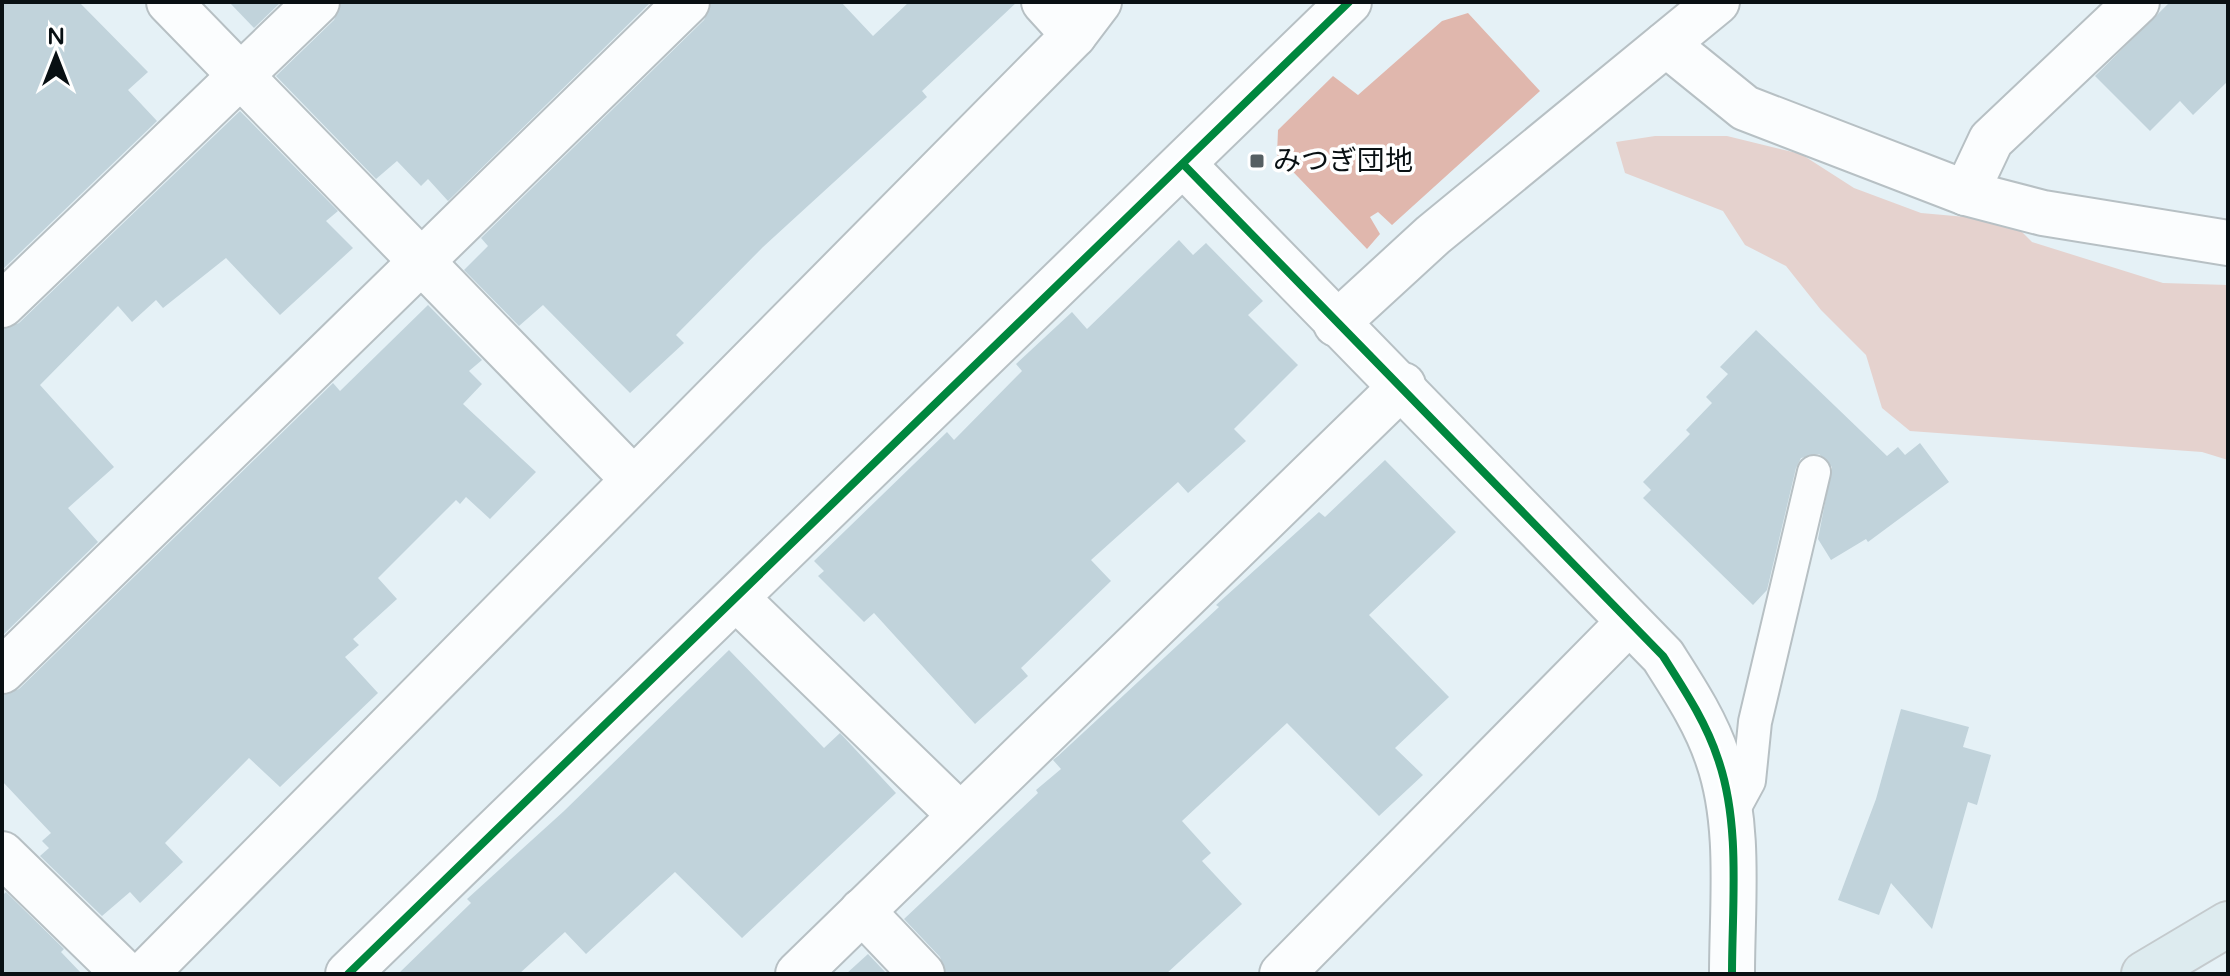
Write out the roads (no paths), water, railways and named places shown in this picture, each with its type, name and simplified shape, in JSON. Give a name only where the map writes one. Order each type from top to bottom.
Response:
[{"type":"main road","points":[[2144,974],[2228,924]]},
{"type":"street","points":[[169,2],[633,479]]},
{"type":"street","points":[[2,305],[317,2]]},
{"type":"street","points":[[2,671],[423,264],[687,2]]},
{"type":"street","points":[[145,974],[1087,18],[1044,2]]},
{"type":"street","points":[[348,974],[1349,2]]},
{"type":"street","points":[[1336,324],[1433,235],[1717,2]]},
{"type":"street","points":[[1966,193],[1991,140],[2137,2]]},
{"type":"street","points":[[1666,44],[1745,108],[1966,193],[2043,213],[2228,243]]},
{"type":"street","points":[[1183,164],[1336,324],[1403,385],[1663,656],[1704,724],[1719,761],[1730,816],[1732,974]]},
{"type":"street","points":[[798,974],[1403,385]]},
{"type":"street","points":[[736,598],[960,815]]},
{"type":"street","points":[[1282,974],[1629,622]]},
{"type":"street","points":[[2,854],[125,974]]},
{"type":"street","points":[[862,911],[922,974]]},
{"type":"lane","points":[[1730,816],[1749,781],[1755,722],[1814,472]]},
{"type":"place","name":"みつぎ団地","points":[[1257,161]]}]
